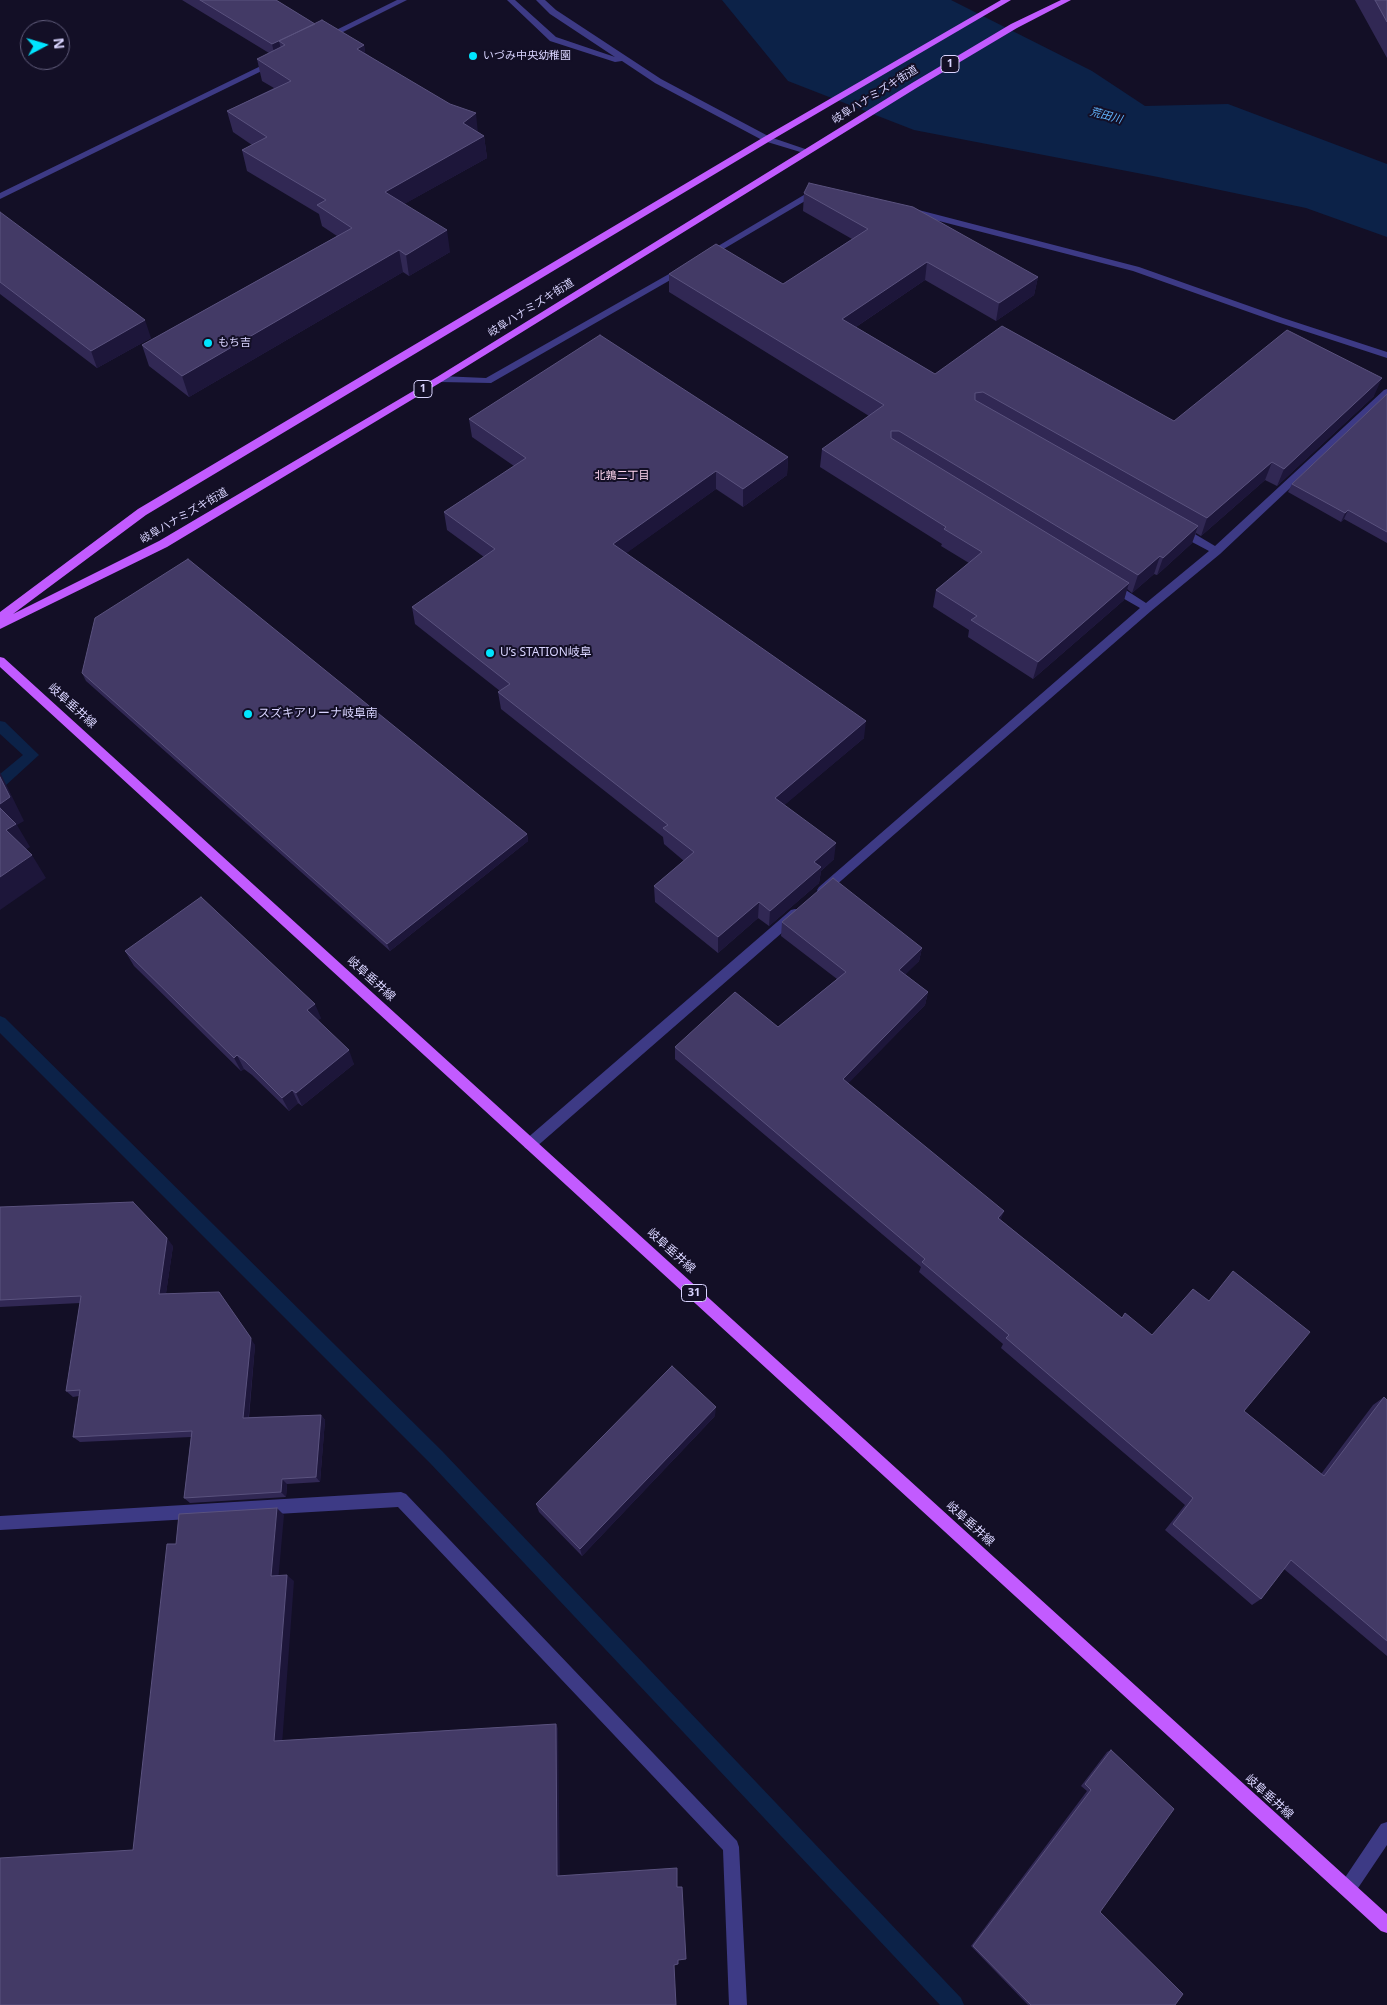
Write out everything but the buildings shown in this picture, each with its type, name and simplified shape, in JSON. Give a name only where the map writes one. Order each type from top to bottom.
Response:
[{"type":"main road","name":"岐阜ハナミズキ街道","points":[[0,618],[142,512],[767,139],[1007,0]]},
{"type":"main road","name":"岐阜ハナミズキ街道","points":[[0,625],[163,544],[440,379],[1014,26],[1067,0]]},
{"type":"main road","name":"岐阜垂井線","points":[[0,661],[1387,1925]]},
{"type":"street","points":[[322,39],[403,0]]},
{"type":"street","points":[[511,0],[552,39],[632,64]]},
{"type":"street","points":[[540,0],[553,12],[658,81],[767,139],[807,152]]},
{"type":"street","points":[[0,196],[286,57]]},
{"type":"street","points":[[440,379],[488,381],[585,327],[820,188],[830,191]]},
{"type":"street","points":[[904,209],[1136,269],[1280,320],[1387,354]]},
{"type":"street","points":[[816,896],[1147,608],[1216,551],[1387,392]]},
{"type":"street","points":[[1173,526],[1216,551]]},
{"type":"street","points":[[1105,582],[1147,608]]},
{"type":"street","points":[[530,1144],[801,909]]},
{"type":"street","points":[[0,1523],[401,1499],[731,1847],[738,2005]]},
{"type":"street","points":[[1348,1888],[1387,1830]]},
{"type":"water","name":"荒田川","points":[[722,0],[951,0],[1092,71],[1145,106],[1228,104],[1387,164],[1387,237],[1306,208],[1158,177],[914,130],[788,81]]},
{"type":"waterway","points":[[0,726],[32,755],[0,782]]},
{"type":"waterway","points":[[0,1023],[436,1457],[954,2005]]},
{"type":"place","name":"いづみ中央幼稚園","points":[[473,56]]},
{"type":"place","name":"もち吉","points":[[208,343]]},
{"type":"place","name":"U’s STATION岐阜","points":[[490,653]]},
{"type":"place","name":"スズキアリーナ岐阜南","points":[[248,714]]},
{"type":"district","name":"北鶉二丁目","points":[[622,476]]}]
